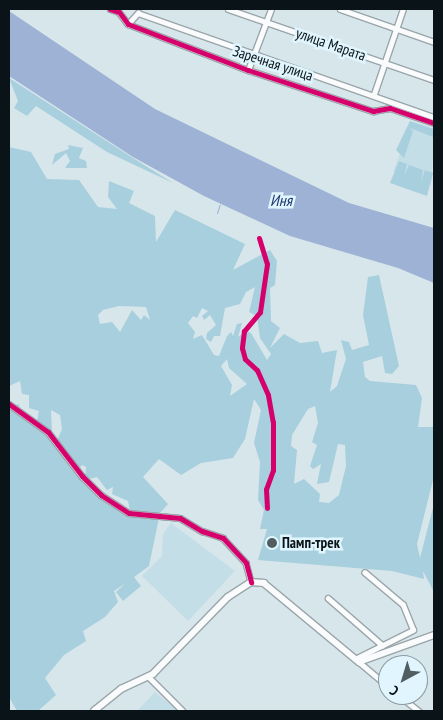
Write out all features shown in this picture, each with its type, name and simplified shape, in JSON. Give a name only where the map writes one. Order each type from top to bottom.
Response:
[{"type":"main road","points":[[94,711],[121,689],[148,676],[228,596],[251,582],[264,583],[357,661],[370,659],[434,635]]},
{"type":"street","name":"Заречная улица","points":[[110,9],[119,12],[128,24],[248,70],[373,111],[390,108],[434,124]]},
{"type":"street","name":"улица Марата","points":[[228,9],[434,80]]},
{"type":"street","points":[[248,70],[257,52],[271,9]]},
{"type":"street","points":[[340,9],[434,42]]},
{"type":"street","points":[[374,94],[403,9]]},
{"type":"street","points":[[128,24],[138,13],[257,52],[434,116]]},
{"type":"street","points":[[388,99],[390,108]]},
{"type":"street","points":[[9,404],[48,432],[101,495],[129,513],[180,518],[230,544],[246,563],[251,582]]},
{"type":"street","points":[[365,573],[401,602],[413,629],[357,661],[378,678]]},
{"type":"street","points":[[328,598],[382,645]]},
{"type":"street","points":[[367,669],[370,659]]},
{"type":"street","points":[[148,676],[183,711]]},
{"type":"shaded area","points":[[9,78],[173,183],[107,152],[36,106],[27,116],[14,108],[18,101]]},
{"type":"shaded area","points":[[410,121],[434,129],[433,137],[410,128],[413,131],[404,158],[396,150]]},
{"type":"shaded area","points":[[410,128],[434,137],[431,185],[393,172]]},
{"type":"shaded area","points":[[68,145],[83,148],[79,158],[86,161],[87,168],[65,168],[70,161],[66,153],[52,165],[55,154],[69,149]]},
{"type":"shaded area","points":[[9,147],[31,152],[47,179],[79,180],[98,207],[117,209],[108,197],[109,181],[134,191],[129,203],[155,216],[156,242],[175,210],[245,244],[233,270],[270,250],[277,261],[275,285],[270,288],[271,321],[280,328],[270,348],[284,334],[300,343],[318,341],[322,353],[337,350],[330,392],[337,386],[346,359],[341,340],[349,342],[352,350],[369,345],[363,315],[368,277],[379,275],[399,366],[392,374],[385,373],[382,356],[363,362],[365,377],[370,381],[416,385],[422,398],[418,427],[434,427],[434,476],[417,544],[420,558],[434,504],[434,592],[423,571],[424,579],[392,571],[258,560],[267,529],[260,529],[264,510],[258,500],[260,462],[254,443],[261,410],[254,399],[245,439],[233,458],[201,463],[181,475],[159,459],[143,477],[168,504],[160,513],[149,566],[134,577],[141,586],[123,601],[116,592],[126,583],[114,591],[118,602],[105,617],[83,631],[86,641],[64,655],[45,678],[56,695],[38,711],[17,711],[9,697],[9,408],[19,404],[20,414],[56,443],[62,429],[60,415],[51,410],[52,434],[37,422],[39,411],[29,408],[29,395],[22,394],[20,381],[9,386]],"holes":[[[255,287],[249,312],[257,316],[260,338],[271,354],[267,360],[251,333],[246,331],[238,337],[242,323],[237,324],[233,336],[231,332],[227,336],[219,356],[214,355],[202,335],[193,339],[195,332],[188,323],[193,316],[197,318],[202,308],[208,311],[202,316],[204,320],[210,315],[216,325],[207,333],[206,339],[211,342],[214,336],[220,336],[225,308],[240,304],[246,292]],[[119,306],[146,307],[150,320],[144,315],[141,320],[132,310],[120,332],[112,322],[100,324],[98,315],[103,310]],[[227,359],[229,368],[247,384],[230,396],[232,385],[221,366]],[[315,406],[318,423],[312,442],[317,445],[310,466],[313,469],[321,464],[317,484],[329,482],[338,444],[345,445],[346,466],[339,495],[329,503],[319,502],[320,494],[304,479],[294,484],[297,450],[291,446],[292,435],[308,409]],[[82,465],[86,467],[85,480],[97,477],[107,490],[113,487],[112,494],[128,501],[131,515],[86,483],[79,469]]]},
{"type":"shaded area","points":[[399,161],[407,164],[404,176],[409,165],[423,170],[421,182],[425,170],[433,173],[427,196],[390,183]]},
{"type":"shaded area","points":[[171,523],[235,571],[188,621],[142,576],[162,556],[163,534]]},
{"type":"shaded area","points":[[155,692],[178,711],[137,711]]},
{"type":"water","name":"Иня","points":[[9,11],[155,109],[349,203],[434,228],[434,283],[398,268],[290,236],[204,196],[133,157],[9,76]]},
{"type":"waterway","points":[[217,213],[220,204]]},
{"type":"cycle path","points":[[110,9],[119,12],[128,24],[248,70],[373,111],[390,108],[434,123]]},
{"type":"cycle path","points":[[259,238],[267,264],[260,312],[244,331],[242,348],[245,359],[257,370],[268,395],[273,422],[273,470],[266,489],[267,508]]},
{"type":"cycle path","points":[[9,404],[48,432],[82,476],[101,495],[129,513],[180,518],[202,531],[223,538],[246,563],[251,582]]},
{"type":"place","name":"Памп-трек","points":[[272,543]]}]
